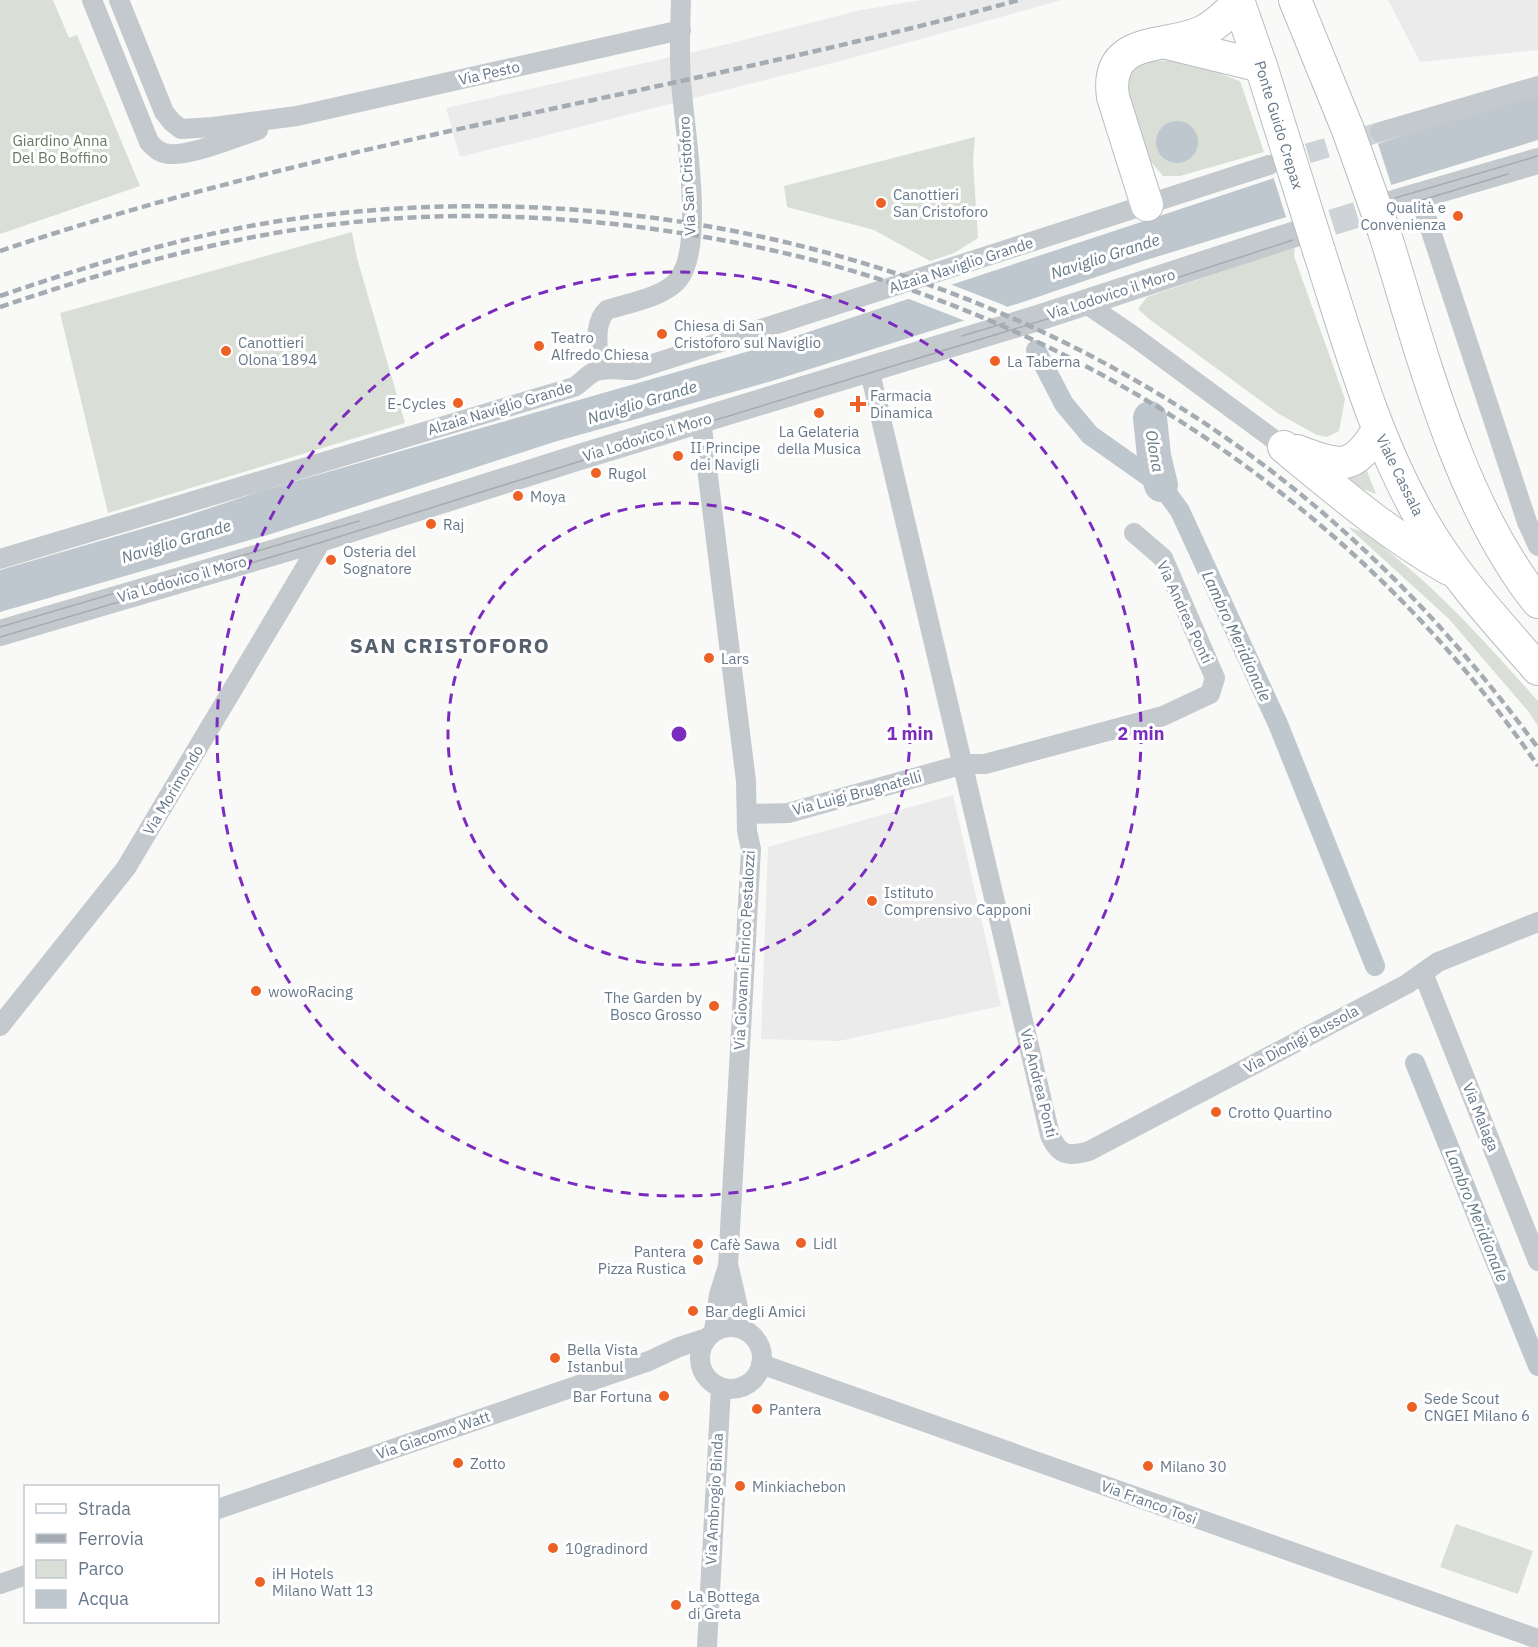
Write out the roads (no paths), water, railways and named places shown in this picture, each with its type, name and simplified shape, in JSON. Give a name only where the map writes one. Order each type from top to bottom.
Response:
[{"type":"main road","points":[[1295,0],[1348,130],[1384,231],[1456,452],[1498,542],[1538,602]]},
{"type":"main road","points":[[1147,205],[1112,87],[1113,74],[1125,54],[1141,46],[1166,43],[1200,33],[1216,24],[1238,1]]},
{"type":"main road","name":"Ponte Guido Crepax","points":[[1238,1],[1261,66],[1319,251]]},
{"type":"main road","points":[[1166,43],[1261,66]]},
{"type":"main road","name":"Viale Cassala","points":[[1319,251],[1378,430],[1398,476],[1456,574],[1538,669]]},
{"type":"main road","points":[[1284,447],[1337,463],[1353,460],[1363,453],[1378,430]]},
{"type":"main road","points":[[1284,447],[1385,528],[1421,554],[1456,574]]},
{"type":"street","points":[[92,0],[126,84],[140,85],[150,76],[119,0]]},
{"type":"street","name":"Via San Cristoforo","points":[[599,370],[598,329],[603,314],[607,310],[669,290],[680,279],[691,242],[692,217],[681,81],[681,0]]},
{"type":"street","name":"Via Pesto","points":[[150,76],[164,112],[172,123],[181,129],[213,127],[297,116],[681,30]]},
{"type":"street","name":"Via Pesto","points":[[126,84],[149,142],[156,151],[171,154],[219,143],[297,116]]},
{"type":"street","points":[[1380,132],[1538,86]]},
{"type":"street","points":[[1538,161],[1408,199],[1527,522],[1538,546]]},
{"type":"street","name":"Alzaia Naviglio Grande","points":[[0,559],[574,387],[583,382],[591,373],[599,370],[634,370],[1269,165]]},
{"type":"street","name":"Via Lodovico il Moro","points":[[0,633],[323,538],[1085,303],[1292,235]]},
{"type":"street","points":[[1085,303],[1284,447]]},
{"type":"street","name":"Via Andrea Ponti","points":[[870,368],[1050,1135],[1054,1145],[1064,1153]]},
{"type":"street","name":"Via Giovanni Enrico Pestalozzi","points":[[700,1364],[701,1349],[710,1335],[728,1266],[751,849],[747,831],[745,769],[701,420]]},
{"type":"street","name":"Via Andrea Ponti","points":[[964,764],[985,764],[1163,716],[1210,694],[1215,678],[1163,558],[1134,533]]},
{"type":"street","name":"Via Morimondo","points":[[0,1026],[126,868],[323,538]]},
{"type":"street","name":"Via Luigi Brugnatelli","points":[[748,814],[788,813],[964,764]]},
{"type":"street","name":"Via Dionigi Bussola","points":[[1064,1153],[1076,1155],[1089,1151],[1407,984],[1438,962],[1538,922]]},
{"type":"street","name":"Via Malaga","points":[[1423,973],[1538,1261]]},
{"type":"street","name":"Via Giovanni Enrico Pestalozzi","points":[[728,1266],[743,1329],[758,1343],[762,1354],[761,1364]]},
{"type":"street","points":[[710,1335],[729,1327],[743,1329]]},
{"type":"street","name":"Via Giacomo Watt","points":[[219,1509],[649,1361],[710,1335]]},
{"type":"street","name":"Via Giacomo Watt","points":[[649,1361],[700,1364]]},
{"type":"street","points":[[700,1364],[707,1378],[721,1388],[735,1389],[749,1383],[757,1375],[761,1364]]},
{"type":"street","name":"Via Franco Tosi","points":[[761,1364],[1538,1639]]},
{"type":"street","name":"Via Ambrogio Binda","points":[[707,1647],[721,1388]]},
{"type":"street","points":[[0,1584],[24,1576]]},
{"type":"water","name":"Naviglio Grande","points":[[1538,93],[1538,140],[1143,261],[1023,302],[772,381],[554,442],[271,534],[0,612],[0,570],[186,516],[261,491],[760,348],[1510,100]]},
{"type":"water","points":[[1177,121],[1185,122],[1192,127],[1197,134],[1197,150],[1192,157],[1185,162],[1177,163],[1169,162],[1162,157],[1157,150],[1156,142],[1157,134],[1162,127],[1169,122]]},
{"type":"waterway","name":"Lambro Meridionale","points":[[1036,350],[1064,404],[1090,435],[1161,485],[1180,511],[1278,724],[1375,966]]},
{"type":"waterway","name":"Olona","points":[[1150,418],[1154,456],[1161,485]]},
{"type":"waterway","name":"Lambro Meridionale","points":[[1415,1063],[1538,1366]]},
{"type":"tunnel","points":[[1279,162],[1380,132]]},
{"type":"tunnel","points":[[1295,234],[1394,203]]},
{"type":"tram line","points":[[1395,198],[1538,156]]},
{"type":"tram line","points":[[1399,207],[1508,174]]},
{"type":"tram line","points":[[0,637],[319,543],[1090,306],[1293,240]]},
{"type":"tram line","points":[[962,336],[1005,323]]},
{"type":"tram line","points":[[617,441],[669,425]]},
{"type":"tram line","points":[[0,627],[359,521]]},
{"type":"railway","points":[[0,251],[125,212],[252,178],[508,118],[764,63],[1019,0]]},
{"type":"railway","points":[[0,296],[145,250],[219,232],[293,219],[437,207],[581,210],[724,229],[864,263],[999,313],[1128,376],[1250,455],[1361,547],[1409,594],[1476,669],[1538,748]]},
{"type":"railway","points":[[0,307],[127,267],[214,245],[301,229],[415,217],[519,217],[623,225],[733,242],[805,258],[876,278],[1004,327],[1094,371],[1180,421],[1262,478],[1340,542],[1412,611],[1478,686],[1538,766]]},
{"type":"place","name":"Canottieri San Cristoforo","points":[[881,203]]},
{"type":"place","name":"Qualità e Convenienza","points":[[1458,216]]},
{"type":"place","name":"Chiesa di San Cristoforo sul Naviglio","points":[[662,334]]},
{"type":"place","name":"Teatro Alfredo Chiesa","points":[[539,346]]},
{"type":"place","name":"Canottieri Olona 1894","points":[[226,351]]},
{"type":"place","name":"La Taberna","points":[[995,361]]},
{"type":"place","name":"E-Cycles","points":[[458,403]]},
{"type":"place","name":"Farmacia Dinamica","points":[[858,404]]},
{"type":"place","name":"La Gelateria della Musica","points":[[819,413]]},
{"type":"place","name":"II Principe dei Navigli","points":[[678,456]]},
{"type":"place","name":"Rugol","points":[[596,473]]},
{"type":"place","name":"Moya","points":[[518,496]]},
{"type":"place","name":"Raj","points":[[431,524]]},
{"type":"place","name":"Osteria del Sognatore","points":[[331,560]]},
{"type":"place","name":"Lars","points":[[709,658]]},
{"type":"place","name":"Istituto Comprensivo Capponi","points":[[872,901]]},
{"type":"place","name":"wowoRacing","points":[[256,991]]},
{"type":"place","name":"The Garden by Bosco Grosso","points":[[714,1006]]},
{"type":"place","name":"Crotto Quartino","points":[[1216,1112]]},
{"type":"place","name":"Lidl","points":[[801,1243]]},
{"type":"place","name":"Cafè Sawa","points":[[698,1244]]},
{"type":"place","name":"Pantera Pizza Rustica","points":[[698,1260]]},
{"type":"place","name":"Bar degli Amici","points":[[693,1311]]},
{"type":"place","name":"Bella Vista Istanbul","points":[[555,1358]]},
{"type":"place","name":"Bar Fortuna","points":[[664,1396]]},
{"type":"place","name":"Sede Scout CNGEI Milano 6","points":[[1412,1407]]},
{"type":"place","name":"Pantera","points":[[757,1409]]},
{"type":"place","name":"Zotto","points":[[458,1463]]},
{"type":"place","name":"Milano 30","points":[[1148,1466]]},
{"type":"place","name":"Minkiachebon","points":[[740,1486]]},
{"type":"place","name":"10gradinord","points":[[553,1548]]},
{"type":"place","name":"iH Hotels Milano Watt 13","points":[[260,1582]]},
{"type":"place","name":"La Bottega di Greta","points":[[676,1605]]},
{"type":"district","name":"SAN CRISTOFORO","points":[[450,645]]},
{"type":"park label","name":"Giardino Anna Del Bo Boffino","points":[[60,148]]}]
